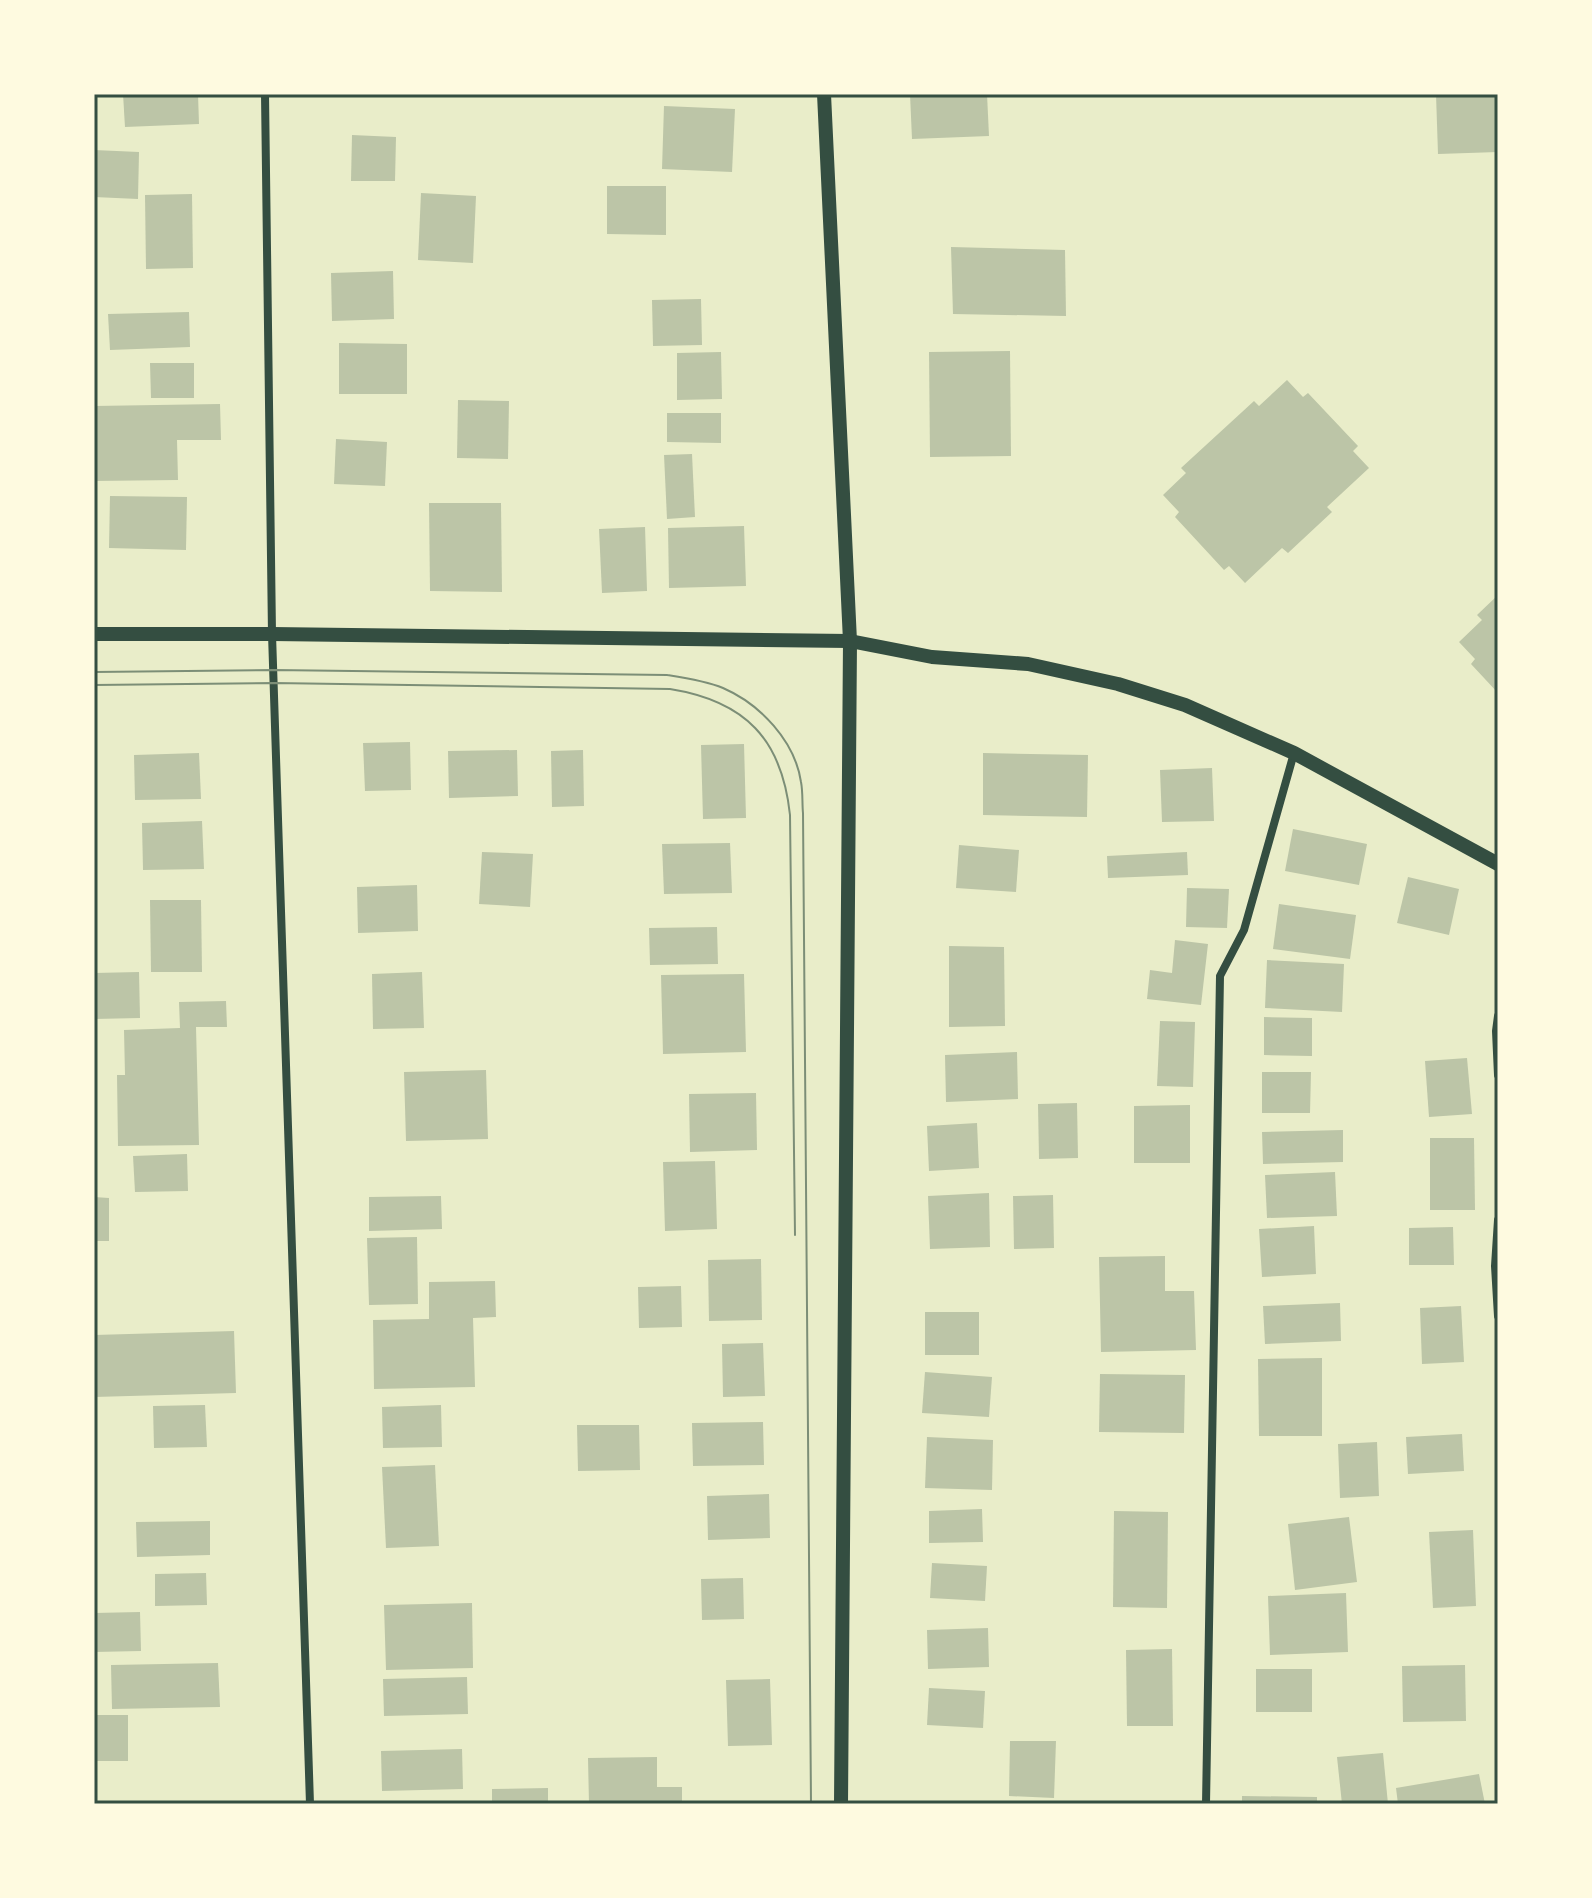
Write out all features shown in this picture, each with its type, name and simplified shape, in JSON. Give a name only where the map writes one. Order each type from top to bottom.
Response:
[{"type":"street","points":[[265,94],[272,634],[310,1804]]},
{"type":"street","points":[[824,94],[850,641],[841,1804]]},
{"type":"street","points":[[94,634],[850,641],[932,657],[1028,664],[1118,684],[1185,705],[1294,753],[1498,864]]},
{"type":"street","points":[[1206,1804],[1220,976],[1244,930],[1294,753]]},
{"type":"street","points":[[1498,1016],[1498,1075]]},
{"type":"street","points":[[1498,1220],[1495,1266],[1498,1316]]},
{"type":"building","points":[[123,94],[198,94],[199,124],[125,127]]},
{"type":"building","points":[[910,94],[987,94],[989,136],[912,139]]},
{"type":"building","points":[[1436,94],[1498,94],[1498,152],[1438,154]]},
{"type":"building","points":[[664,106],[735,109],[732,172],[662,169]]},
{"type":"building","points":[[352,135],[396,137],[395,181],[351,181]]},
{"type":"building","points":[[94,150],[139,152],[138,199],[94,197]]},
{"type":"building","points":[[607,186],[666,186],[666,235],[607,234]]},
{"type":"building","points":[[421,193],[476,196],[473,263],[418,260]]},
{"type":"building","points":[[192,194],[193,268],[146,269],[145,195]]},
{"type":"building","points":[[951,247],[1065,250],[1066,316],[953,314]]},
{"type":"building","points":[[393,271],[394,319],[332,321],[331,273]]},
{"type":"building","points":[[701,299],[702,345],[653,346],[652,300]]},
{"type":"building","points":[[189,312],[190,347],[110,350],[108,314]]},
{"type":"building","points":[[339,343],[407,344],[407,394],[339,394]]},
{"type":"building","points":[[1010,351],[1011,456],[930,457],[929,352]]},
{"type":"building","points":[[721,352],[722,399],[677,400],[677,353]]},
{"type":"building","points":[[150,363],[194,363],[194,398],[151,398]]},
{"type":"building","points":[[1287,380],[1303,397],[1308,393],[1358,446],[1353,451],[1369,468],[1327,507],[1332,512],[1288,553],[1282,548],[1245,583],[1229,566],[1224,570],[1175,517],[1179,512],[1163,495],[1186,473],[1181,468],[1254,401],[1259,406]]},
{"type":"building","points":[[458,400],[509,401],[508,459],[457,458]]},
{"type":"building","points":[[220,404],[221,440],[177,440],[178,480],[94,481],[94,406]]},
{"type":"building","points":[[667,413],[721,413],[721,443],[667,442]]},
{"type":"building","points":[[336,439],[387,442],[385,486],[334,484]]},
{"type":"building","points":[[692,454],[695,517],[667,519],[664,455]]},
{"type":"building","points":[[110,496],[187,497],[186,550],[109,548]]},
{"type":"building","points":[[429,503],[501,503],[502,592],[430,591]]},
{"type":"building","points":[[744,526],[746,586],[669,588],[668,528]]},
{"type":"building","points":[[645,527],[647,591],[602,593],[599,529]]},
{"type":"building","points":[[1498,595],[1498,693],[1471,664],[1475,659],[1459,642],[1482,620],[1477,615]]},
{"type":"building","points":[[410,742],[411,790],[365,791],[363,743]]},
{"type":"building","points":[[744,744],[746,818],[703,819],[701,745]]},
{"type":"building","points":[[517,750],[518,796],[449,798],[448,751]]},
{"type":"building","points":[[583,750],[584,806],[552,807],[551,751]]},
{"type":"building","points":[[199,753],[201,799],[135,800],[134,755]]},
{"type":"building","points":[[983,753],[1088,755],[1087,817],[983,815]]},
{"type":"building","points":[[1212,768],[1214,821],[1162,822],[1160,770]]},
{"type":"building","points":[[202,821],[204,869],[143,870],[142,823]]},
{"type":"building","points":[[1293,829],[1367,844],[1359,885],[1285,871]]},
{"type":"building","points":[[730,843],[732,893],[664,894],[662,844]]},
{"type":"building","points":[[959,845],[1019,850],[1016,892],[956,888]]},
{"type":"building","points":[[482,852],[533,854],[530,907],[479,904]]},
{"type":"building","points":[[1187,852],[1188,875],[1108,878],[1107,856]]},
{"type":"building","points":[[1408,877],[1459,889],[1449,935],[1397,923]]},
{"type":"building","points":[[417,885],[418,931],[358,933],[357,887]]},
{"type":"building","points":[[1187,888],[1229,889],[1227,928],[1186,927]]},
{"type":"building","points":[[150,900],[201,900],[202,972],[151,972]]},
{"type":"building","points":[[1279,904],[1356,915],[1350,959],[1273,949]]},
{"type":"building","points":[[717,927],[718,964],[650,965],[649,928]]},
{"type":"building","points":[[1175,940],[1208,944],[1201,1005],[1147,999],[1150,970],[1172,973]]},
{"type":"building","points":[[949,946],[1004,947],[1005,1026],[949,1027]]},
{"type":"building","points":[[1267,960],[1344,964],[1342,1012],[1265,1008]]},
{"type":"building","points":[[139,972],[140,1018],[94,1019],[94,973]]},
{"type":"building","points":[[422,972],[424,1028],[373,1029],[372,974]]},
{"type":"building","points":[[744,974],[746,1052],[663,1054],[661,975]]},
{"type":"building","points":[[226,1001],[227,1027],[196,1027],[199,1145],[118,1146],[117,1075],[125,1075],[124,1030],[180,1028],[179,1002]]},
{"type":"building","points":[[1264,1017],[1312,1018],[1312,1056],[1264,1055]]},
{"type":"building","points":[[1160,1021],[1195,1022],[1193,1087],[1157,1086]]},
{"type":"building","points":[[1017,1052],[1018,1099],[946,1102],[945,1055]]},
{"type":"building","points":[[1467,1058],[1472,1114],[1429,1117],[1425,1061]]},
{"type":"building","points":[[486,1070],[488,1139],[406,1141],[404,1072]]},
{"type":"building","points":[[1262,1072],[1311,1072],[1310,1113],[1262,1113]]},
{"type":"building","points":[[756,1093],[757,1150],[690,1152],[689,1094]]},
{"type":"building","points":[[1077,1103],[1078,1158],[1039,1159],[1038,1104]]},
{"type":"building","points":[[1190,1105],[1190,1163],[1134,1163],[1134,1106]]},
{"type":"building","points":[[977,1123],[979,1168],[929,1171],[927,1126]]},
{"type":"building","points":[[1343,1130],[1343,1162],[1263,1164],[1262,1132]]},
{"type":"building","points":[[1430,1138],[1474,1138],[1475,1210],[1430,1210]]},
{"type":"building","points":[[187,1154],[188,1191],[135,1192],[133,1156]]},
{"type":"building","points":[[715,1161],[717,1229],[665,1231],[663,1162]]},
{"type":"building","points":[[1335,1172],[1337,1216],[1267,1218],[1265,1175]]},
{"type":"building","points":[[989,1193],[990,1247],[930,1249],[928,1196]]},
{"type":"building","points":[[1053,1195],[1054,1248],[1014,1249],[1013,1196]]},
{"type":"building","points":[[441,1196],[442,1229],[369,1231],[369,1197]]},
{"type":"building","points":[[94,1197],[109,1198],[109,1241],[94,1241]]},
{"type":"building","points":[[1314,1226],[1316,1274],[1262,1277],[1259,1229]]},
{"type":"building","points":[[1453,1227],[1454,1265],[1409,1265],[1409,1228]]},
{"type":"building","points":[[417,1237],[418,1304],[369,1305],[367,1238]]},
{"type":"building","points":[[1165,1256],[1165,1291],[1194,1291],[1196,1350],[1101,1352],[1099,1257]]},
{"type":"building","points":[[761,1259],[762,1320],[709,1321],[708,1260]]},
{"type":"building","points":[[495,1281],[496,1317],[473,1318],[475,1387],[374,1389],[373,1320],[429,1319],[429,1282]]},
{"type":"building","points":[[681,1286],[682,1327],[639,1328],[638,1287]]},
{"type":"building","points":[[1340,1303],[1341,1341],[1265,1344],[1263,1306]]},
{"type":"building","points":[[1461,1306],[1464,1362],[1422,1364],[1420,1308]]},
{"type":"building","points":[[925,1312],[979,1312],[979,1355],[925,1355]]},
{"type":"building","points":[[234,1331],[236,1393],[94,1397],[94,1335]]},
{"type":"building","points":[[763,1343],[765,1396],[723,1397],[722,1344]]},
{"type":"building","points":[[1322,1358],[1322,1436],[1259,1436],[1258,1359]]},
{"type":"building","points":[[925,1372],[992,1377],[989,1417],[922,1413]]},
{"type":"building","points":[[1100,1374],[1185,1375],[1184,1433],[1099,1432]]},
{"type":"building","points":[[205,1405],[207,1447],[154,1448],[153,1406]]},
{"type":"building","points":[[441,1405],[442,1447],[383,1448],[382,1407]]},
{"type":"building","points":[[763,1422],[764,1465],[693,1466],[692,1423]]},
{"type":"building","points":[[577,1425],[639,1425],[640,1470],[578,1471]]},
{"type":"building","points":[[1462,1434],[1464,1471],[1408,1474],[1406,1437]]},
{"type":"building","points":[[927,1437],[993,1440],[992,1490],[925,1488]]},
{"type":"building","points":[[1377,1442],[1379,1496],[1340,1498],[1338,1444]]},
{"type":"building","points":[[435,1465],[439,1546],[386,1548],[382,1467]]},
{"type":"building","points":[[769,1494],[770,1538],[708,1540],[707,1496]]},
{"type":"building","points":[[982,1509],[983,1542],[929,1543],[929,1511]]},
{"type":"building","points":[[1114,1511],[1168,1512],[1167,1608],[1113,1607]]},
{"type":"building","points":[[1349,1517],[1357,1582],[1295,1590],[1288,1524]]},
{"type":"building","points":[[210,1521],[210,1555],[137,1557],[136,1522]]},
{"type":"building","points":[[1473,1530],[1476,1606],[1433,1608],[1429,1532]]},
{"type":"building","points":[[932,1563],[987,1566],[985,1601],[930,1598]]},
{"type":"building","points":[[206,1573],[207,1605],[155,1606],[155,1574]]},
{"type":"building","points":[[743,1578],[744,1619],[702,1620],[701,1579]]},
{"type":"building","points":[[1346,1593],[1348,1652],[1270,1655],[1268,1596]]},
{"type":"building","points":[[472,1603],[473,1668],[386,1670],[384,1605]]},
{"type":"building","points":[[140,1612],[141,1651],[94,1652],[94,1613]]},
{"type":"building","points":[[988,1628],[989,1667],[928,1669],[927,1630]]},
{"type":"building","points":[[1172,1649],[1173,1726],[1127,1726],[1126,1650]]},
{"type":"building","points":[[218,1663],[220,1707],[112,1709],[111,1665]]},
{"type":"building","points":[[1465,1665],[1466,1721],[1403,1722],[1402,1666]]},
{"type":"building","points":[[1256,1669],[1312,1669],[1312,1712],[1256,1712]]},
{"type":"building","points":[[467,1677],[468,1714],[384,1716],[383,1679]]},
{"type":"building","points":[[770,1679],[772,1745],[728,1746],[726,1680]]},
{"type":"building","points":[[929,1688],[985,1691],[983,1728],[927,1725]]},
{"type":"building","points":[[94,1715],[128,1715],[128,1761],[94,1761]]},
{"type":"building","points":[[1010,1741],[1056,1741],[1054,1798],[1009,1796]]},
{"type":"building","points":[[462,1749],[463,1789],[382,1791],[381,1751]]},
{"type":"building","points":[[1383,1753],[1388,1804],[1342,1804],[1337,1757]]},
{"type":"building","points":[[657,1757],[657,1787],[682,1787],[682,1804],[589,1804],[588,1758]]},
{"type":"building","points":[[1479,1774],[1485,1804],[1398,1804],[1396,1788]]},
{"type":"building","points":[[548,1788],[548,1804],[492,1804],[492,1789]]},
{"type":"building","points":[[1242,1796],[1317,1797],[1317,1804],[1242,1804]]},
{"type":"tram line","points":[[94,672],[274,670],[667,675],[710,683],[737,695],[762,714],[783,738],[797,767],[802,786],[803,813],[811,1804]]},
{"type":"tram line","points":[[94,685],[274,683],[670,689],[719,703],[739,714],[768,745],[786,788],[790,815],[795,1235]]}]
